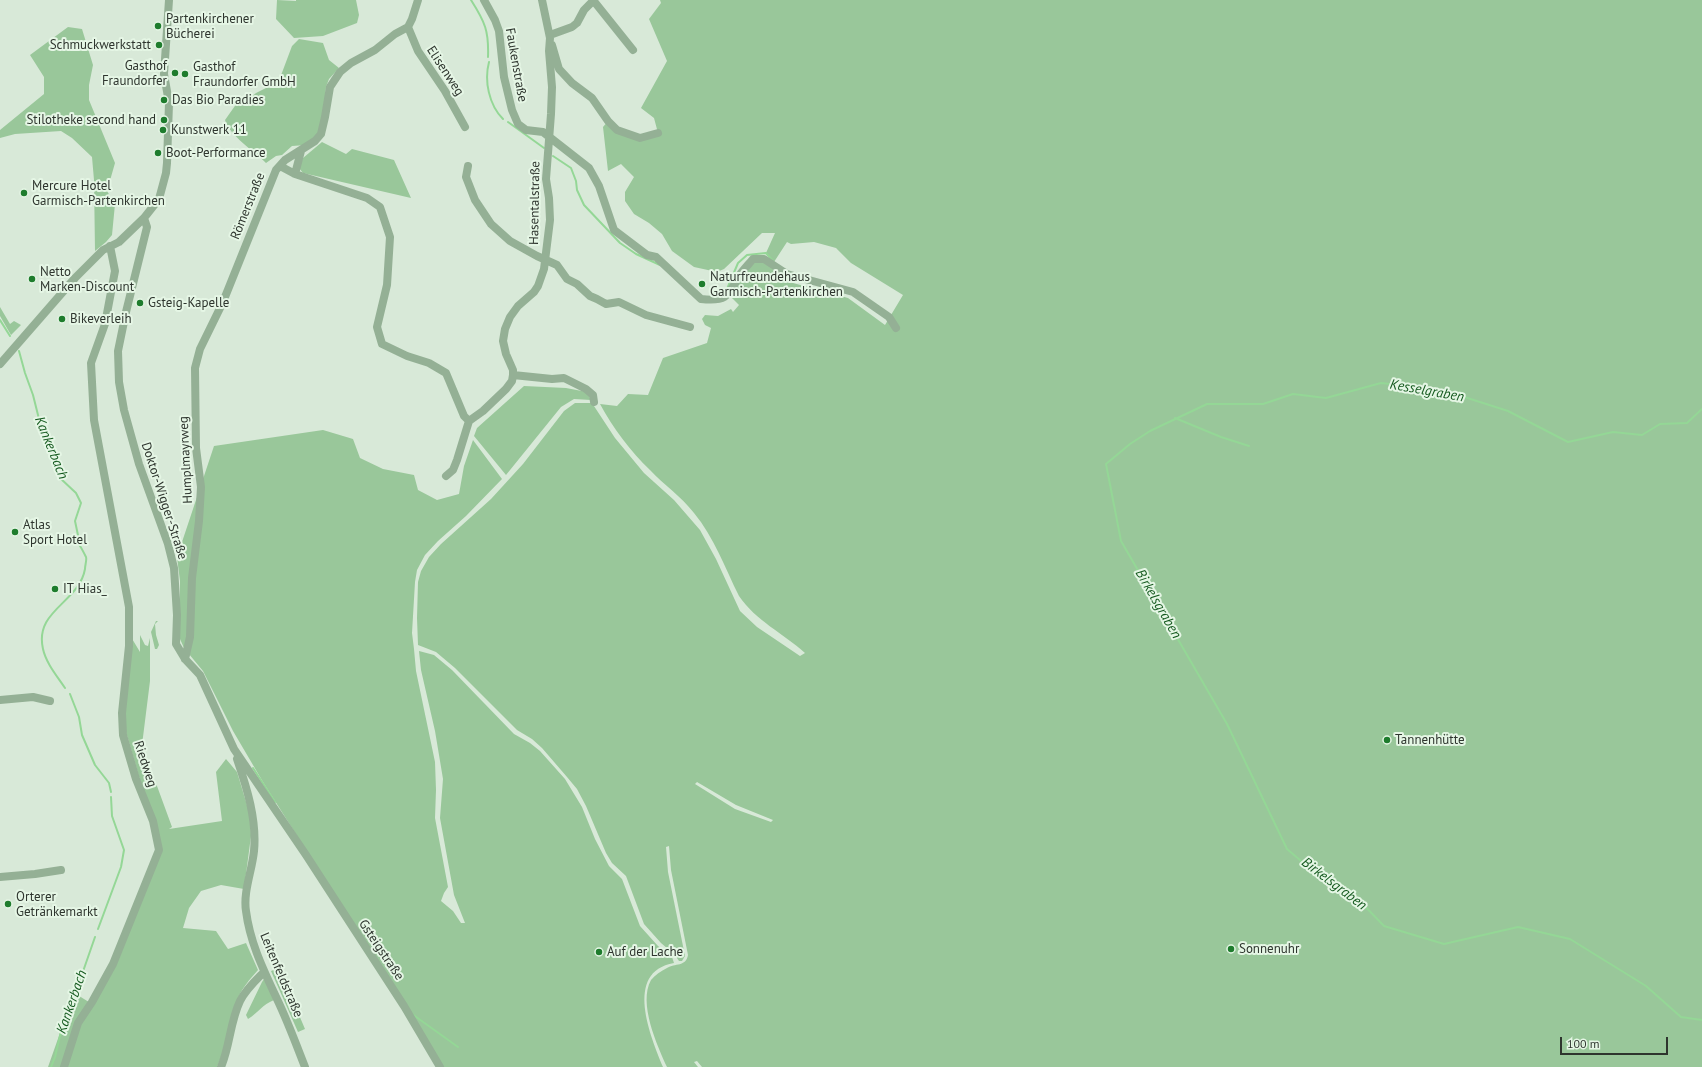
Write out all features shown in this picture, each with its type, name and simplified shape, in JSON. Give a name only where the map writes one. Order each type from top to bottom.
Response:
[{"type":"street","points":[[0,364],[75,278],[103,250],[119,242],[144,218],[159,199],[166,173],[169,103],[164,74],[169,0]]},
{"type":"street","points":[[408,27],[418,0]]},
{"type":"street","name":"Faukenstraße","points":[[484,0],[495,20],[499,32],[504,77],[516,120],[522,128],[541,132],[550,137]]},
{"type":"street","points":[[542,0],[559,69],[572,83],[592,98],[616,130],[640,138],[658,133]]},
{"type":"street","points":[[550,36],[572,27],[577,23],[584,10],[593,0],[633,50]]},
{"type":"street","name":"Elisenweg","points":[[408,27],[418,51],[445,91],[465,127]]},
{"type":"street","name":"Römerstraße","points":[[206,334],[223,302],[257,219],[271,180],[284,160],[301,151],[315,141],[321,134],[330,87],[340,72],[351,63],[375,50],[395,34],[408,27]]},
{"type":"street","name":"Hasentalstraße","points":[[513,375],[504,348],[505,329],[510,317],[518,306],[534,292],[538,286],[546,259],[550,220],[546,168],[550,137],[552,87],[549,51],[550,36]]},
{"type":"street","points":[[550,137],[566,152],[593,172],[614,230],[647,255],[656,257],[701,299],[711,300],[726,297],[731,293],[740,275],[753,259],[764,259],[787,274],[853,292],[889,317],[896,328]]},
{"type":"street","points":[[295,174],[301,151]]},
{"type":"street","points":[[280,166],[295,174],[367,198],[380,207],[390,237],[387,285],[377,327],[382,344],[407,356],[430,363],[446,373],[459,406],[464,416],[469,421]]},
{"type":"street","points":[[468,166],[466,177],[475,200],[491,224],[510,241],[537,256],[546,259],[561,269],[562,275],[567,279],[577,284],[590,296],[606,304],[619,302],[646,315],[690,327]]},
{"type":"street","name":"Doktor-Wigger-Straße","points":[[144,218],[147,227],[118,351],[119,382],[124,410],[139,464],[168,544],[174,568],[177,615],[176,644],[185,659],[200,675],[208,688],[234,749],[306,855]]},
{"type":"street","name":"Riedweg","points":[[64,1067],[78,1023],[92,1002],[113,964],[158,850],[153,821],[136,779],[123,735],[122,713],[129,646],[129,607],[94,420],[90,363],[105,324],[115,271],[110,246]]},
{"type":"street","name":"Humplmayrweg","points":[[185,659],[190,637],[192,578],[202,487],[196,448],[195,368],[206,334]]},
{"type":"street","points":[[446,476],[453,470],[459,456],[469,421],[483,411],[506,389],[512,381],[513,375],[564,378],[586,389],[593,395],[594,402]]},
{"type":"street","points":[[0,700],[33,697],[50,701]]},
{"type":"street","name":"Leitenfeldstraße","points":[[234,749],[246,784],[254,833],[254,851],[245,909],[252,941],[264,972],[294,1036],[305,1067]]},
{"type":"street","name":"Gsteigstraße","points":[[306,855],[404,1006],[434,1063],[440,1067]]},
{"type":"street","points":[[0,877],[61,870]]},
{"type":"street","points":[[221,1067],[227,1054],[234,1017],[239,1002],[244,994],[264,972]]},
{"type":"green space","points":[[277,0],[356,0],[359,15],[357,23],[323,36],[294,38],[276,19]]},
{"type":"green space","points":[[660,0],[1702,0],[1702,1067],[702,1067],[697,1061],[694,1062],[698,1067],[667,1067],[650,1024],[647,1000],[651,980],[658,973],[670,966],[683,963],[687,959],[688,955],[671,870],[669,846],[666,847],[668,872],[685,956],[682,961],[679,961],[675,955],[661,943],[644,924],[626,876],[612,863],[606,853],[577,789],[542,748],[532,739],[517,730],[455,668],[436,652],[418,645],[417,618],[418,582],[421,571],[429,557],[441,544],[491,499],[523,464],[564,411],[575,403],[592,403],[615,438],[644,473],[674,500],[700,530],[716,559],[740,611],[757,627],[800,656],[805,653],[753,613],[746,605],[739,596],[719,553],[701,522],[684,501],[655,475],[629,448],[600,404],[617,406],[628,394],[648,395],[663,358],[707,343],[711,328],[705,325],[702,319],[705,315],[718,316],[731,309],[733,312],[739,305],[731,297],[734,289],[753,259],[764,259],[776,270],[782,280],[848,298],[885,325],[903,295],[851,263],[836,248],[814,242],[791,244],[787,242],[774,262],[766,253],[775,233],[762,233],[724,269],[717,272],[694,267],[672,251],[662,234],[649,223],[634,214],[625,201],[625,192],[634,177],[621,164],[608,171],[603,127],[608,121],[629,135],[658,133],[654,118],[641,108],[667,61],[649,19],[661,3]],"holes":[[[697,782],[736,805],[773,820],[771,822],[735,809],[695,784]]]},
{"type":"green space","points":[[68,27],[82,29],[93,65],[89,85],[89,100],[115,163],[107,191],[115,204],[112,235],[95,251],[94,180],[92,157],[72,138],[61,131],[15,134],[0,138],[0,130],[44,94],[44,77],[30,55]]},
{"type":"green space","points":[[299,39],[323,43],[329,60],[339,68],[329,79],[326,87],[323,122],[317,136],[306,145],[292,146],[282,155],[276,156],[266,163],[232,132],[227,126],[225,120],[237,103],[246,101],[256,93],[276,83],[280,78],[292,46]]},
{"type":"green space","points":[[322,142],[346,154],[352,149],[394,160],[411,198],[303,173],[299,168],[303,158]]},
{"type":"green space","points":[[0,307],[10,324],[14,321],[21,325],[11,335],[0,316]]},
{"type":"green space","points":[[524,386],[566,388],[587,392],[591,400],[574,399],[561,407],[506,475],[474,436],[477,428]]},
{"type":"green space","points":[[323,430],[353,439],[360,458],[383,469],[414,475],[418,490],[437,500],[459,494],[464,466],[473,440],[502,479],[425,555],[417,570],[415,582],[412,633],[416,671],[435,762],[435,818],[448,887],[441,901],[453,911],[461,923],[465,923],[454,895],[440,818],[443,779],[435,731],[421,670],[419,651],[434,655],[452,670],[514,734],[530,743],[540,751],[565,779],[582,807],[595,839],[609,866],[622,879],[640,926],[658,946],[672,957],[674,963],[658,969],[649,979],[645,992],[645,1007],[648,1023],[652,1039],[663,1067],[443,1067],[263,782],[233,731],[203,671],[184,648],[180,639],[180,581],[177,557],[214,446]]},
{"type":"green space","points":[[156,621],[158,621],[155,624],[159,645],[157,649],[155,649],[151,632]]},
{"type":"green space","points":[[140,635],[145,645],[148,646],[150,638],[150,681],[141,753],[147,769],[157,786],[172,827],[169,829],[222,821],[216,772],[226,759],[237,772],[250,815],[251,836],[244,889],[221,885],[201,891],[189,908],[183,928],[216,931],[228,949],[246,943],[258,970],[241,992],[231,1017],[223,1051],[217,1067],[48,1067],[66,1016],[76,994],[92,1004],[161,852],[124,725],[131,637],[140,652]]},
{"type":"green space","points":[[279,968],[305,1029],[298,1032],[271,971]]},
{"type":"green space","points":[[264,979],[274,1000],[266,1004],[248,1019],[246,1015]]},
{"type":"waterway","points":[[471,0],[483,21],[487,33],[488,57]]},
{"type":"waterway","points":[[489,62],[487,77],[489,92],[494,107],[503,119]]},
{"type":"waterway","points":[[508,122],[544,148]]},
{"type":"waterway","points":[[553,156],[571,168],[576,181],[577,190],[584,205],[620,243],[636,254],[660,265]]},
{"type":"waterway","points":[[717,296],[727,289],[738,263],[747,255],[766,253],[772,260]]},
{"type":"waterway","name":"Kankerbach","points":[[0,320],[10,336]]},
{"type":"waterway","name":"Kankerbach","points":[[19,351],[39,419],[50,446],[60,478],[76,493],[81,503],[75,521],[79,540]]},
{"type":"waterway","name":"Birkelsgraben","points":[[1702,409],[1687,423],[1660,424],[1642,435],[1613,432],[1568,442],[1508,411],[1455,394],[1419,387],[1381,383],[1326,398],[1293,394],[1263,404],[1207,404],[1150,431],[1130,444],[1106,464],[1121,541],[1227,724],[1287,849],[1327,883],[1357,898],[1384,926],[1444,944],[1518,927],[1570,939],[1646,986],[1681,1017],[1702,1020]]},
{"type":"waterway","points":[[1175,418],[1221,437],[1249,446]]},
{"type":"waterway","name":"Kankerbach","points":[[65,688],[44,654],[42,636],[45,625],[51,616],[75,590],[81,581],[85,569],[86,558],[80,546]]},
{"type":"waterway","name":"Kankerbach","points":[[70,694],[79,717],[82,735],[95,765],[109,783],[111,792]]},
{"type":"waterway","points":[[253,768],[275,802]]},
{"type":"waterway","name":"Kankerbach","points":[[98,929],[121,867],[124,850],[112,816],[111,797]]},
{"type":"waterway","name":"Kankerbach","points":[[51,1067],[55,1057],[66,1010],[79,983],[95,937]]},
{"type":"waterway","points":[[412,1014],[458,1047]]},
{"type":"place","name":"Partenkirchener Bücherei","points":[[158,26]]},
{"type":"place","name":"Schmuckwerkstatt","points":[[159,45]]},
{"type":"place","name":"Gasthof Fraundorfer","points":[[175,73]]},
{"type":"place","name":"Gasthof Fraundorfer GmbH","points":[[185,74]]},
{"type":"place","name":"Das Bio Paradies","points":[[164,100]]},
{"type":"place","name":"Stilotheke second hand","points":[[164,120]]},
{"type":"place","name":"Kunstwerk 11","points":[[163,130]]},
{"type":"place","name":"Boot-Performance","points":[[158,153]]},
{"type":"place","name":"Mercure Hotel Garmisch-Partenkirchen","points":[[24,193]]},
{"type":"place","name":"Netto Marken-Discount","points":[[32,279]]},
{"type":"place","name":"Naturfreundehaus Garmisch-Partenkirchen","points":[[702,284]]},
{"type":"place","name":"Gsteig-Kapelle","points":[[140,303]]},
{"type":"place","name":"Bikeverleih","points":[[62,319]]},
{"type":"place","name":"Atlas Sport Hotel","points":[[15,532]]},
{"type":"place","name":"IT Hias_","points":[[55,589]]},
{"type":"place","name":"Tannenhütte","points":[[1387,740]]},
{"type":"place","name":"Orterer Getränkemarkt","points":[[8,904]]},
{"type":"place","name":"Sonnenuhr","points":[[1231,949]]},
{"type":"place","name":"Auf der Lache","points":[[599,952]]},
{"type":"water label","name":"Kesselgraben","points":[[1427,391]]}]
